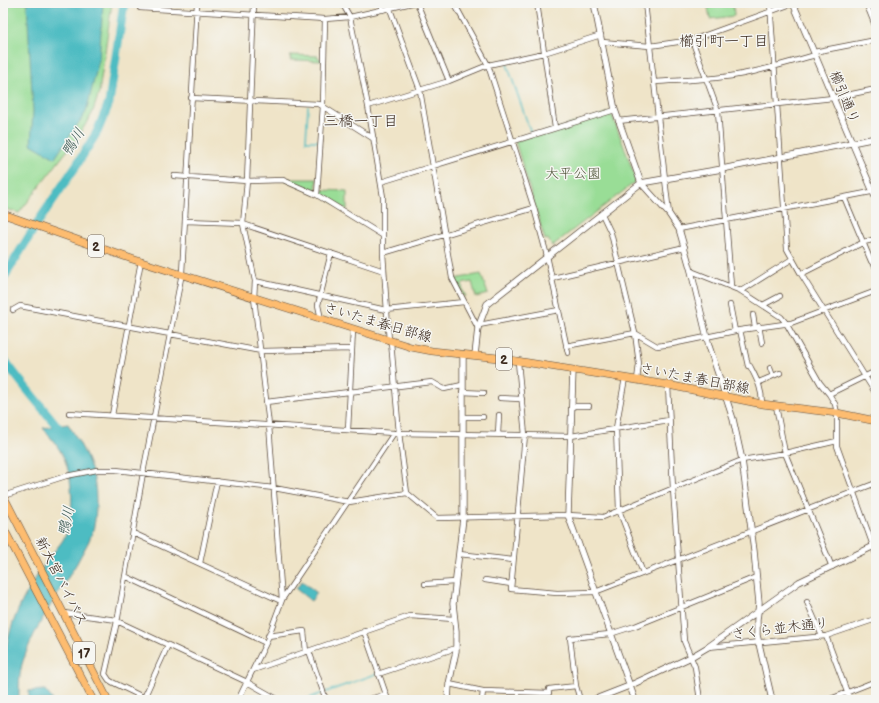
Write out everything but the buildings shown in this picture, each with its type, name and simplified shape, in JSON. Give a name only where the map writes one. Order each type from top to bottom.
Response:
[{"type":"main road","name":"さいたま春日部線","points":[[3,214],[353,330],[432,352],[476,355],[625,378],[762,404],[837,413],[876,421]]},
{"type":"main road","name":"新大宮バイパス","points":[[3,496],[108,700]]},
{"type":"main road","name":"新大宮バイパス","points":[[3,527],[93,700]]},
{"type":"street","points":[[168,645],[146,699],[108,680],[105,674],[117,621],[143,473],[182,273],[197,3]]},
{"type":"street","points":[[254,3],[247,181],[243,223],[255,281],[254,298],[269,425],[281,601]]},
{"type":"street","points":[[342,3],[350,17],[368,106],[383,197],[382,235],[386,310],[395,388],[396,433],[407,493],[437,518],[568,515],[603,518],[619,510],[742,460],[785,454],[837,442]]},
{"type":"street","points":[[381,3],[383,10]]},
{"type":"street","points":[[140,8],[325,19],[350,17],[412,3]]},
{"type":"street","points":[[417,3],[449,81]]},
{"type":"street","points":[[454,3],[488,65],[513,141],[547,256],[568,353]]},
{"type":"street","points":[[537,3],[555,128]]},
{"type":"street","points":[[594,3],[618,121],[641,183],[669,214],[679,229],[685,247],[714,362],[733,419],[742,460],[759,603],[757,635],[772,700]]},
{"type":"street","points":[[645,3],[669,214]]},
{"type":"street","points":[[770,3],[786,249],[876,394]]},
{"type":"street","points":[[602,42],[650,46],[692,40],[794,3]]},
{"type":"street","name":"櫛引通り","points":[[794,3],[876,199]]},
{"type":"street","points":[[866,3],[876,28]]},
{"type":"street","points":[[390,9],[420,90],[453,283],[479,327]]},
{"type":"street","points":[[317,195],[323,106],[325,19]]},
{"type":"street","points":[[368,106],[449,81],[488,65],[544,53],[601,35]]},
{"type":"street","points":[[692,40],[718,111],[731,286]]},
{"type":"street","points":[[654,82],[707,79],[742,74],[775,67],[814,53],[876,40]]},
{"type":"street","points":[[618,121],[777,105],[833,98],[876,90]]},
{"type":"street","points":[[191,98],[319,104],[374,139]]},
{"type":"street","points":[[381,182],[615,110]]},
{"type":"street","points":[[476,355],[479,327],[487,304],[641,183],[722,169],[876,138]]},
{"type":"street","points":[[174,176],[247,181],[284,180],[317,195],[382,235]]},
{"type":"street","points":[[679,229],[874,192]]},
{"type":"street","points":[[844,197],[871,261],[876,267]]},
{"type":"street","points":[[383,253],[534,208]]},
{"type":"street","points":[[602,214],[611,233],[619,261],[635,333],[639,364],[637,380]]},
{"type":"street","points":[[185,221],[243,223],[384,271]]},
{"type":"street","points":[[801,274],[864,242],[876,239]]},
{"type":"street","points":[[552,278],[619,261],[685,247]]},
{"type":"street","points":[[321,319],[318,305],[330,253]]},
{"type":"street","points":[[741,291],[792,258]]},
{"type":"street","points":[[112,415],[141,261]]},
{"type":"street","points":[[691,271],[741,291],[781,317],[786,323],[820,382],[835,404],[837,413],[837,442],[854,492],[875,545],[876,554]]},
{"type":"street","points":[[255,281],[386,310],[464,302]]},
{"type":"street","points":[[566,346],[635,333],[657,346],[737,330],[791,322],[876,291]]},
{"type":"street","points":[[762,305],[780,296]]},
{"type":"street","points":[[730,305],[748,366],[750,366],[759,382],[762,392],[762,404]]},
{"type":"street","points":[[13,310],[20,306],[260,351],[352,349]]},
{"type":"street","points":[[479,327],[559,310]]},
{"type":"street","points":[[753,315],[762,343]]},
{"type":"street","points":[[348,430],[353,330]]},
{"type":"street","points":[[448,700],[449,684],[456,648],[453,604],[463,518],[463,354]]},
{"type":"street","points":[[518,362],[525,435],[511,589],[557,593],[596,592],[876,483]]},
{"type":"street","points":[[770,368],[773,376]]},
{"type":"street","points":[[573,370],[568,515],[635,700]]},
{"type":"street","points":[[829,394],[876,371]]},
{"type":"street","points":[[759,382],[780,373]]},
{"type":"street","points":[[625,378],[616,428],[619,510],[643,573]]},
{"type":"street","points":[[266,402],[395,388],[432,382],[444,389],[462,385]]},
{"type":"street","points":[[668,385],[680,607],[684,641],[695,667],[700,700]]},
{"type":"street","points":[[462,392],[484,393]]},
{"type":"street","points":[[500,398],[522,399]]},
{"type":"street","points":[[572,406],[589,406]]},
{"type":"street","points":[[776,406],[785,454],[832,567]]},
{"type":"street","points":[[69,413],[396,433],[571,436],[669,420]]},
{"type":"street","points":[[498,434],[499,415]]},
{"type":"street","points":[[463,417],[483,417]]},
{"type":"street","points":[[238,700],[266,643],[281,601],[396,433]]},
{"type":"street","points":[[3,496],[66,476],[97,470],[143,473],[274,488],[349,502],[407,493]]},
{"type":"street","points":[[200,563],[217,481]]},
{"type":"street","points":[[133,533],[281,601]]},
{"type":"street","points":[[593,700],[629,686],[691,657],[708,647],[799,582],[875,545]]},
{"type":"street","points":[[459,554],[513,560]]},
{"type":"street","points":[[125,576],[266,643]]},
{"type":"street","points":[[580,700],[576,686],[570,638],[610,634],[756,577]]},
{"type":"street","points":[[485,580],[511,584]]},
{"type":"street","points":[[425,584],[456,582]]},
{"type":"street","points":[[807,602],[824,636],[850,700]]},
{"type":"street","points":[[64,614],[117,621],[247,682],[279,700]]},
{"type":"street","points":[[253,670],[410,616],[454,619]]},
{"type":"street","name":"さくら並木通り","points":[[708,647],[824,636],[876,619]]},
{"type":"street","points":[[364,631],[388,700]]},
{"type":"street","points":[[268,636],[304,632],[308,652],[326,700]]},
{"type":"street","points":[[378,674],[456,648]]},
{"type":"street","points":[[828,700],[876,681]]},
{"type":"street","points":[[449,684],[483,691],[549,693],[549,689],[576,686]]},
{"type":"street","points":[[482,700],[483,691]]},
{"type":"street","points":[[367,700],[386,694]]},
{"type":"green space","points":[[3,3],[112,3],[99,93],[92,114],[77,138],[19,213],[3,208]]},
{"type":"green space","points":[[733,4],[734,16],[710,19],[708,7]]},
{"type":"green space","points":[[291,55],[318,56],[318,58],[323,59],[323,61],[290,60]]},
{"type":"green space","name":"大平公園","points":[[611,112],[636,179],[634,183],[552,246],[548,239],[545,240],[515,141]]},
{"type":"green space","points":[[284,179],[317,179],[316,193]]},
{"type":"green space","points":[[322,190],[347,191],[347,210],[321,195]]},
{"type":"green space","points":[[481,274],[488,294],[476,297],[472,282],[462,284],[463,292],[466,296],[464,297],[454,279]]},
{"type":"water","points":[[27,3],[103,3],[99,60],[86,112],[55,158],[31,144],[33,111]]},
{"type":"water","points":[[68,424],[83,450],[94,479],[96,506],[94,527],[91,537],[77,563],[47,610],[28,648],[21,670],[19,700],[3,700],[2,686],[4,659],[14,619],[26,594],[51,555],[62,541],[68,527],[72,497],[67,466],[60,450],[43,428]]},
{"type":"water","points":[[302,581],[317,593],[311,601],[296,589]]},
{"type":"water","points":[[45,690],[53,700],[29,700],[29,691]]},
{"type":"waterway","name":"鴨川","points":[[3,279],[38,222],[97,132],[109,103],[124,3]]},
{"type":"waterway","points":[[507,64],[531,133]]},
{"type":"waterway","points":[[308,106],[306,141],[318,141]]},
{"type":"waterway","name":"鴨川","points":[[3,358],[64,435]]},
{"type":"waterway","points":[[326,692],[376,674]]},
{"type":"waterway","points":[[304,700],[323,693]]},
{"type":"district","name":"櫛引町一丁目","points":[[724,41]]},
{"type":"district","name":"三橋一丁目","points":[[361,121]]}]
